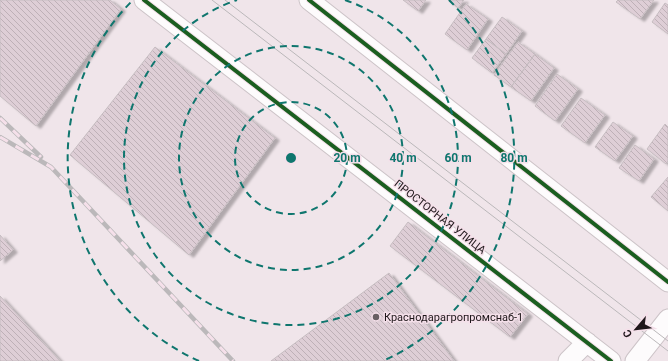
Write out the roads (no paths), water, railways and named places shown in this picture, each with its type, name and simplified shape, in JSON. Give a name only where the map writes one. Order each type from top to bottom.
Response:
[{"type":"street","name":"ПРОСТОРНАЯ УЛИЦА","points":[[144,0],[611,361]]},
{"type":"street","points":[[309,0],[668,282]]},
{"type":"street","points":[[635,361],[668,319]]},
{"type":"street","points":[[568,361],[587,342]]},
{"type":"tram line","points":[[212,0],[668,351]]},
{"type":"tram line","points":[[225,0],[668,341]]},
{"type":"railway","points":[[0,118],[41,157]]},
{"type":"railway","points":[[0,137],[51,167],[233,361]]},
{"type":"place","name":"Краснодарагропромснаб-1","points":[[376,317]]}]
